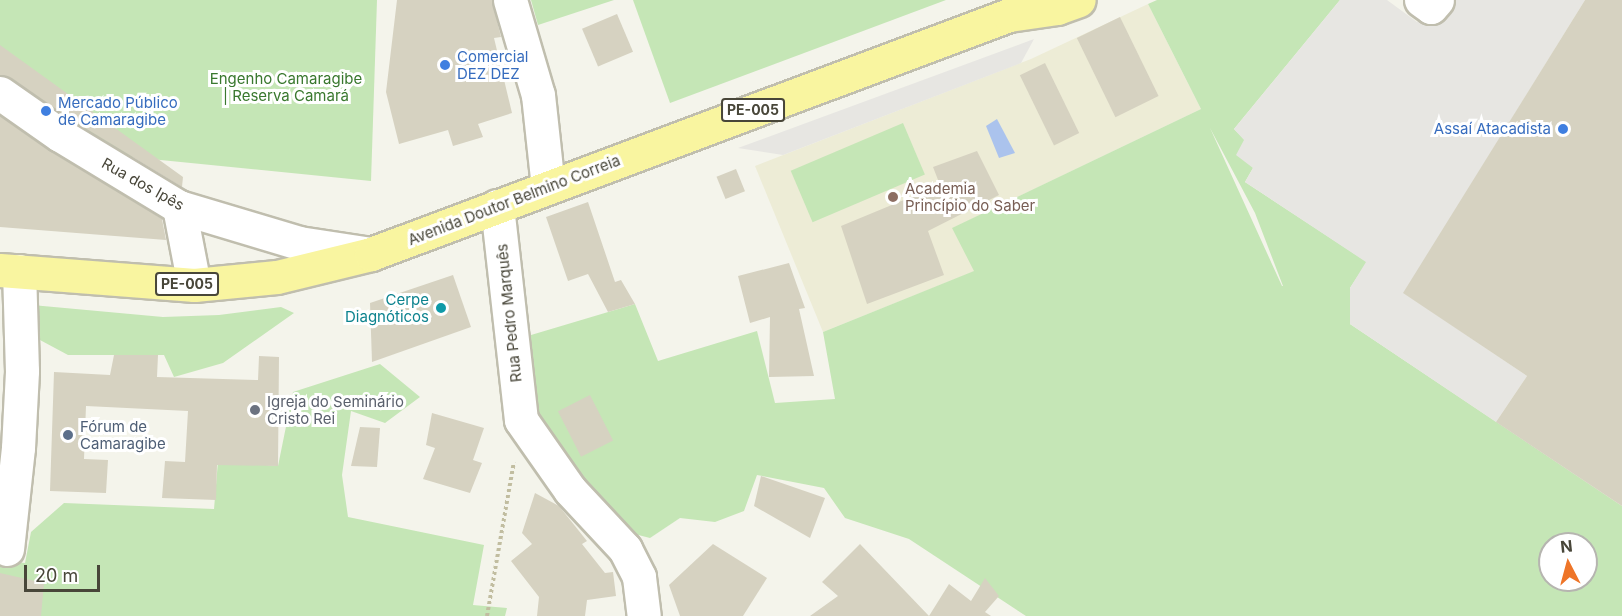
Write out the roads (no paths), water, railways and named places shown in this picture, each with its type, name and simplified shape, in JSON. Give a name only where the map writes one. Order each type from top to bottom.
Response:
[{"type":"main road","name":"Avenida Doutor Belmino Correia","points":[[9,271],[194,285],[278,278],[371,254],[1018,7],[1057,8],[1078,0]]},
{"type":"street","points":[[510,0],[538,95],[548,187]]},
{"type":"street","name":"Rua dos Ipês","points":[[0,93],[60,135],[179,207],[299,243],[371,254]]},
{"type":"street","name":"Rua Pedro Marquês","points":[[497,206],[521,420],[570,490],[625,549],[639,577],[644,616]]},
{"type":"street","points":[[179,207],[194,285]]},
{"type":"street","points":[[7,549],[19,437],[9,271]]},
{"type":"water","points":[[997,119],[1015,153],[999,158],[986,126]]},
{"type":"place","name":"Comercial DEZ DEZ","points":[[445,65]]},
{"type":"place","name":"Mercado Público de Camaragibe","points":[[46,111]]},
{"type":"place","name":"Assaí Atacadista","points":[[1563,129]]},
{"type":"place","name":"Academia Princípio do Saber","points":[[893,197]]},
{"type":"place","name":"Cerpe Diagnóticos","points":[[441,308]]},
{"type":"place","name":"Igreja do Seminário Cristo Rei","points":[[255,410]]},
{"type":"place","name":"Fórum de Camaragibe","points":[[68,435]]},
{"type":"park label","name":"Engenho Camaragibe | Reserva Camará","points":[[286,86]]}]
